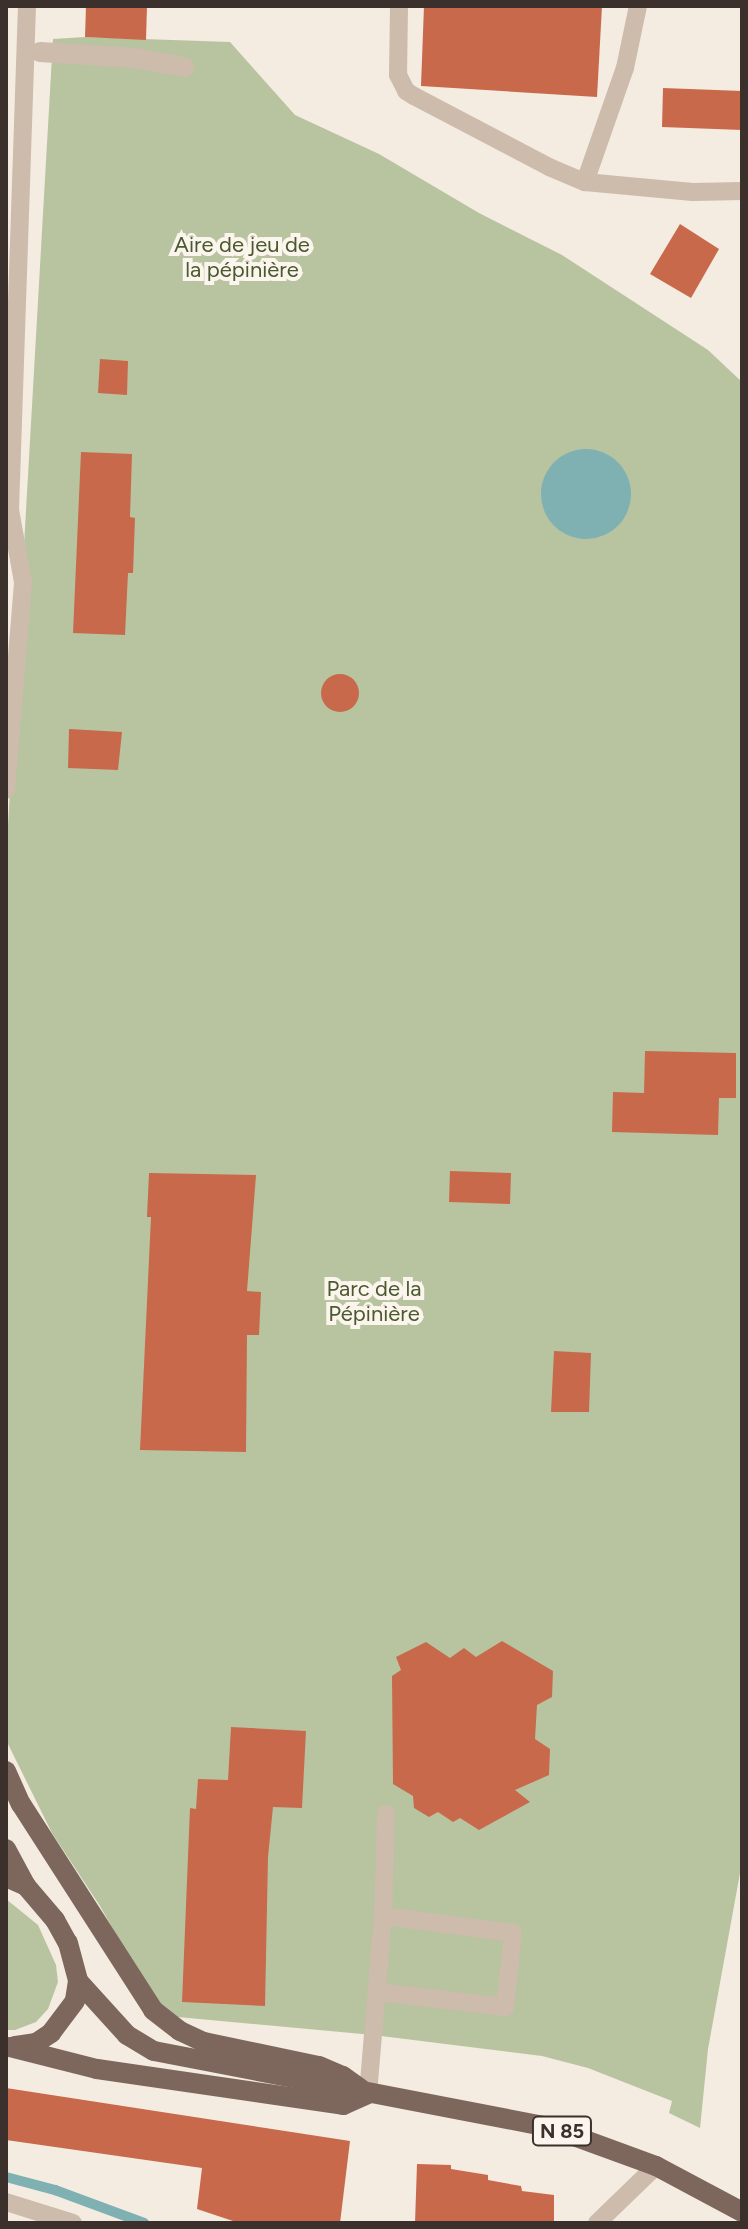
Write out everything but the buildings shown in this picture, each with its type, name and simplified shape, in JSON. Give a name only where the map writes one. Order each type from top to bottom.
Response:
[{"type":"main road","points":[[6,1771],[21,1804],[153,2010],[180,2031],[204,2042],[332,2070],[368,2094]]},
{"type":"main road","points":[[6,1849],[26,1886],[41,1901],[68,1943],[78,1981],[75,2001],[51,2033],[36,2043],[8,2046]]},
{"type":"main road","points":[[6,1877],[26,1886]]},
{"type":"main road","name":"N 85","points":[[78,1981],[127,2035],[154,2051],[552,2128],[656,2166],[742,2212]]},
{"type":"main road","name":"N 85","points":[[8,2046],[97,2069],[343,2105],[368,2094]]},
{"type":"street","points":[[40,52],[136,58],[184,67]]},
{"type":"lane","points":[[6,790],[23,582],[10,510],[27,6]]},
{"type":"lane","points":[[399,6],[398,75],[406,91],[549,167],[585,182],[693,192],[742,191]]},
{"type":"lane","points":[[585,182],[625,68],[638,6]]},
{"type":"lane","points":[[368,2094],[383,1916],[386,1814]]},
{"type":"lane","points":[[377,1992],[505,2007],[513,1933],[383,1916]]},
{"type":"lane","points":[[597,2223],[656,2166]]},
{"type":"lane","points":[[6,2202],[73,2223]]},
{"type":"green space","name":"Parc de la Pépinière","points":[[85,37],[230,42],[295,115],[379,154],[479,213],[562,255],[708,350],[742,382],[742,1862],[708,2049],[700,2128],[669,2113],[672,2101],[588,2068],[542,2056],[373,2035],[167,2016],[154,2003],[100,1906],[52,1833],[6,1740],[6,860],[53,39]]},
{"type":"green space","points":[[6,1899],[38,1925],[56,1965],[58,1982],[48,2009],[36,2022],[15,2030],[6,2030]]},
{"type":"water","points":[[586,449],[603,452],[618,462],[628,477],[631,494],[628,511],[618,526],[603,536],[586,539],[569,536],[554,526],[544,511],[541,494],[544,477],[554,462],[569,452]]},
{"type":"waterway","points":[[6,2177],[55,2190],[144,2223]]},
{"type":"park label","name":"Aire de jeu de la pépinière","points":[[242,256]]}]
